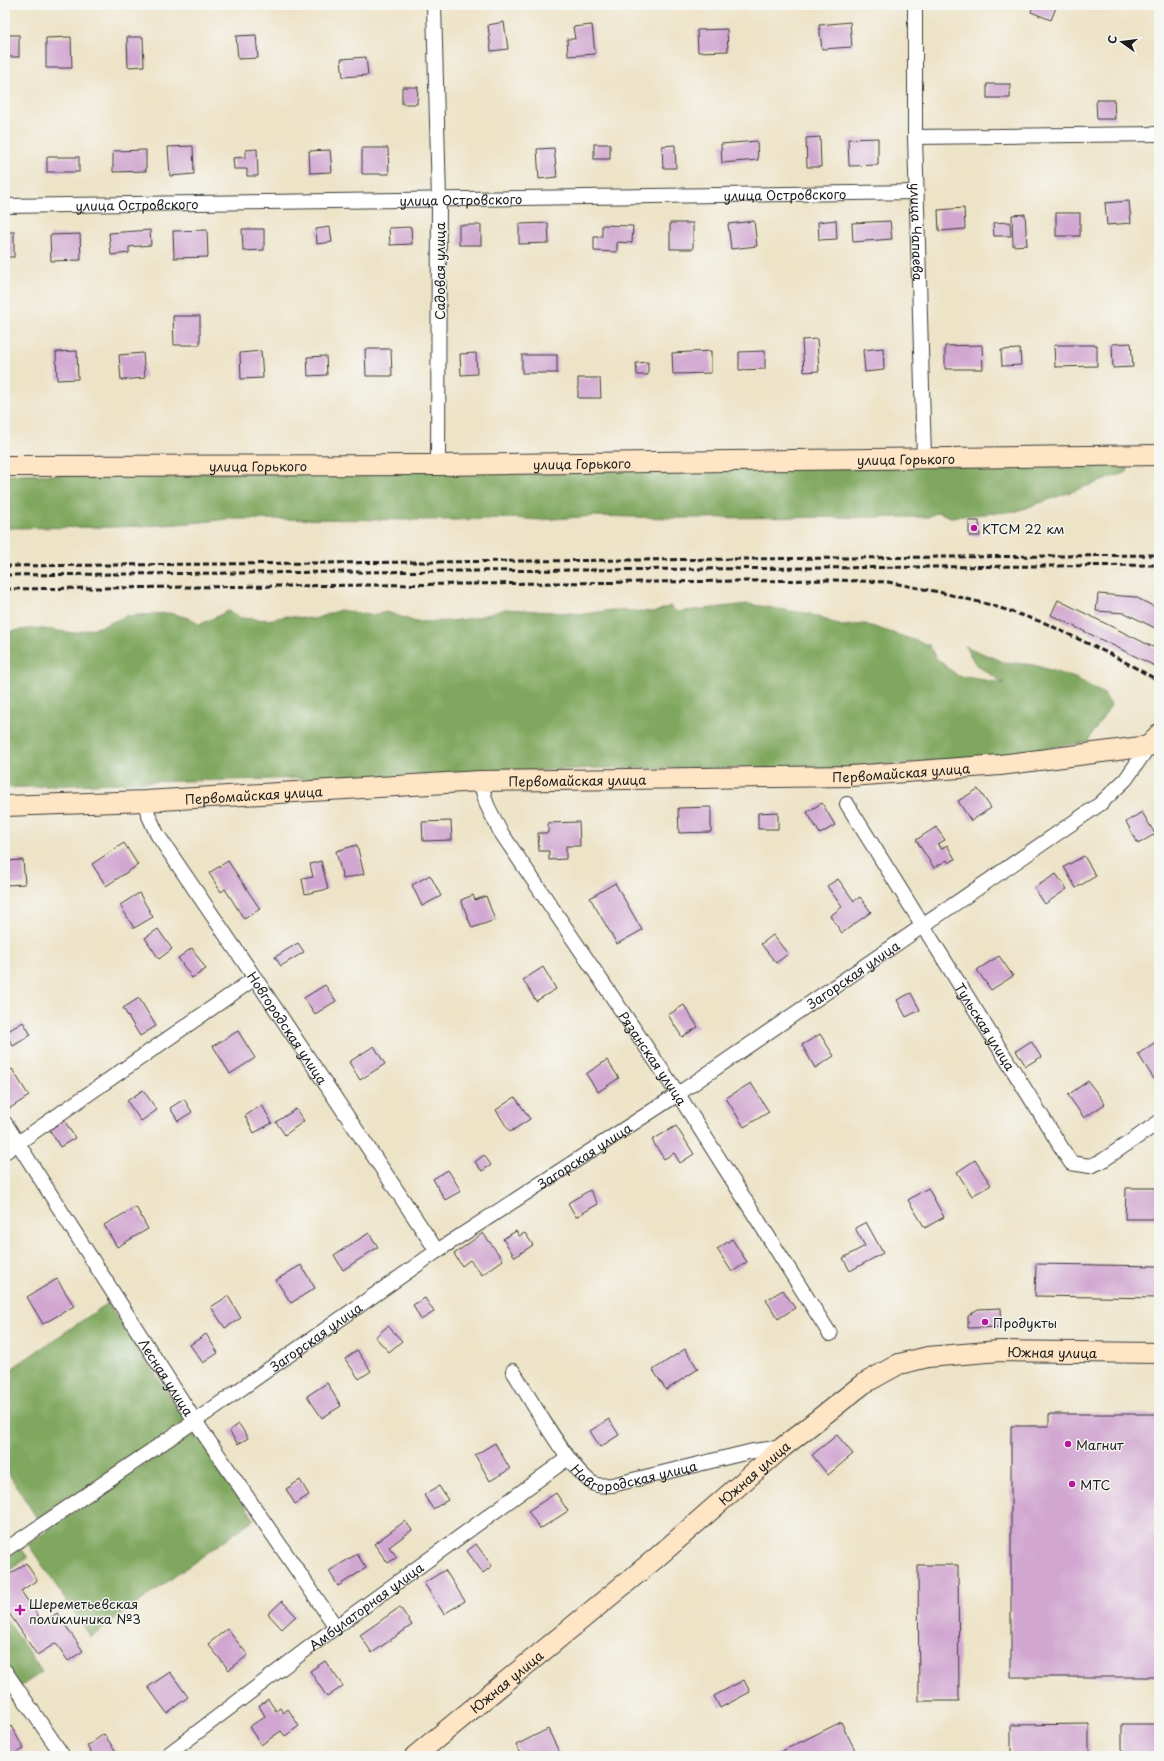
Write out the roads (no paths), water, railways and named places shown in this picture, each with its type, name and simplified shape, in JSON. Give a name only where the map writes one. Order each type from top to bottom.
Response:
[{"type":"street","name":"Садовая улица","points":[[434,5],[439,200],[438,465]]},
{"type":"street","name":"улица Чапаева","points":[[915,5],[916,192],[924,458]]},
{"type":"street","points":[[915,137],[1159,134]]},
{"type":"street","name":"улица Островского","points":[[5,206],[916,192]]},
{"type":"street","name":"улица Горького","points":[[5,466],[438,465],[1159,455]]},
{"type":"street","name":"Первомайская улица","points":[[5,806],[145,801],[480,781],[851,776],[1000,765],[1154,740]]},
{"type":"street","name":"Загорская улица","points":[[5,1550],[196,1421],[437,1251],[678,1094],[1100,804],[1126,779],[1154,740]]},
{"type":"street","name":"Рязанская улица","points":[[480,781],[487,805],[500,831],[678,1094],[830,1334]]},
{"type":"street","name":"Новгородская улица","points":[[145,801],[148,814],[157,834],[437,1251]]},
{"type":"street","name":"Тульская улица","points":[[847,804],[1071,1163],[1090,1166],[1102,1161],[1159,1122]]},
{"type":"street","points":[[5,1152],[255,978]]},
{"type":"street","name":"Лесная улица","points":[[5,1123],[196,1421],[336,1627]]},
{"type":"street","name":"Южная улица","points":[[415,1756],[655,1559],[783,1447],[863,1384],[899,1364],[920,1358],[999,1352],[1159,1353]]},
{"type":"street","name":"Новгородская улица","points":[[513,1371],[568,1458],[582,1475],[596,1485],[612,1485],[753,1451],[783,1447]]},
{"type":"street","name":"Амбулаторная улица","points":[[166,1756],[336,1627],[568,1458]]},
{"type":"street","points":[[5,1671],[63,1756]]},
{"type":"railway","points":[[5,566],[1159,555]]},
{"type":"railway","points":[[5,575],[1159,565]]},
{"type":"railway","points":[[5,589],[834,580],[888,582],[939,592],[991,605],[1045,623],[1116,657],[1159,681]]},
{"type":"place","name":"КТСМ 22 км","points":[[974,528]]},
{"type":"place","name":"Продукты","points":[[985,1322]]},
{"type":"place","name":"Магнит","points":[[1068,1444]]},
{"type":"place","name":"МТС","points":[[1072,1484]]},
{"type":"place","name":"Шереметьевская поликлиника №3","points":[[20,1610]]}]
